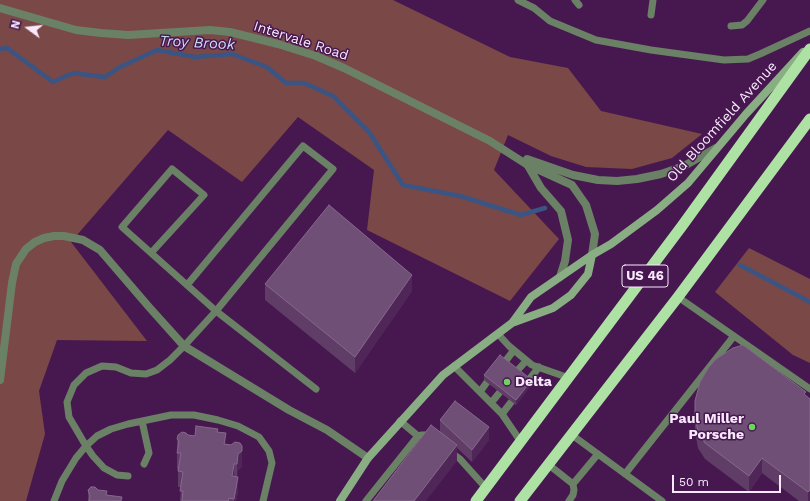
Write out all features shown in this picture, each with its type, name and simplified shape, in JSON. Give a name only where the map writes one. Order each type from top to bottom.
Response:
[{"type":"highway","name":"US 46","points":[[476,501],[682,226],[810,49]]},
{"type":"highway","name":"US 46","points":[[520,501],[678,297],[810,119]]},
{"type":"main road","name":"Old Bloomfield Avenue","points":[[340,501],[368,458],[443,375],[479,346],[512,323],[530,297],[560,278],[592,254],[611,244],[657,210],[688,183],[746,114],[810,44]]},
{"type":"main road","name":"Old Bloomfield Avenue","points":[[512,323],[553,308],[571,295],[588,274],[592,254]]},
{"type":"street","name":"Intervale Road","points":[[0,8],[76,30],[101,33],[128,35],[210,30],[230,32],[278,44],[316,56],[344,68],[476,134],[526,164],[572,185],[586,205],[594,234],[592,254]]},
{"type":"street","points":[[508,152],[573,175],[598,180],[617,181],[637,180],[684,166],[707,154],[721,144]]},
{"type":"street","name":"Intervale Road","points":[[526,164],[542,188],[561,211],[568,240],[565,261],[560,278]]},
{"type":"street","points":[[0,380],[12,283],[16,264],[26,250],[35,242],[44,238],[64,236],[83,240],[100,250],[148,307],[184,346],[290,410],[327,430],[368,458]]},
{"type":"lane","points":[[518,0],[534,4],[550,21],[596,40],[651,50],[724,60],[748,59],[810,31]]},
{"type":"lane","points":[[651,15],[653,0]]},
{"type":"lane","points":[[731,26],[742,25],[747,21],[763,0]]},
{"type":"lane","points":[[128,476],[116,475],[104,468],[86,446],[69,417],[67,402],[74,385],[86,373],[102,366],[116,367],[131,373],[146,374],[157,370],[170,360],[216,311],[333,169],[303,146],[186,285]]},
{"type":"lane","points":[[151,253],[204,195],[172,169],[122,227],[186,285],[216,311],[316,389]]},
{"type":"lane","points":[[678,297],[810,389]]},
{"type":"lane","points":[[498,334],[526,360],[539,367],[569,378]]},
{"type":"lane","points":[[626,474],[734,336]]},
{"type":"lane","points":[[504,363],[514,350]]},
{"type":"lane","points":[[516,372],[526,360]]},
{"type":"lane","points":[[454,366],[502,414],[521,442]]},
{"type":"lane","points":[[528,381],[539,367]]},
{"type":"lane","points":[[480,392],[487,382]]},
{"type":"lane","points":[[491,403],[500,392]]},
{"type":"lane","points":[[502,414],[512,402]]},
{"type":"lane","points":[[54,501],[62,481],[76,458],[97,436],[111,430],[142,421],[171,415],[194,415],[218,420],[238,426],[259,437],[269,451],[272,463],[263,501]]},
{"type":"lane","points":[[142,421],[149,453],[144,464]]},
{"type":"lane","points":[[400,421],[418,436]]},
{"type":"lane","points":[[366,501],[418,436],[422,435],[428,436],[460,459],[486,488]]},
{"type":"lane","points":[[572,435],[662,501]]},
{"type":"lane","points":[[573,484],[598,454]]},
{"type":"lane","points":[[549,465],[573,484],[573,495],[569,501]]},
{"type":"shaded area","points":[[0,0],[393,0],[510,57],[568,68],[601,111],[702,134],[672,158],[632,169],[586,167],[551,156],[508,135],[494,170],[559,239],[510,301],[367,230],[374,170],[298,117],[242,182],[168,130],[71,242],[147,341],[57,340],[39,391],[45,434],[26,501],[0,501]]},
{"type":"shaded area","points":[[749,248],[810,279],[810,363],[793,355],[715,292]]},
{"type":"building","points":[[329,205],[412,275],[355,357],[265,284]]},
{"type":"building","name":"Paul Miller Porsche","points":[[743,345],[806,392],[804,394],[810,399],[810,490],[808,492],[762,458],[749,476],[705,443],[698,432],[695,415],[695,401],[700,382],[716,359],[733,348]]},
{"type":"building","name":"Delta","points":[[500,355],[532,380],[516,400],[484,375]]},
{"type":"building","points":[[455,401],[489,427],[472,450],[440,420]]},
{"type":"building","points":[[431,425],[457,445],[414,501],[373,501]]},
{"type":"building","points":[[196,426],[218,429],[217,432],[226,433],[224,444],[231,445],[235,442],[240,443],[242,446],[242,451],[238,454],[237,464],[234,464],[232,476],[238,477],[234,499],[229,498],[228,501],[182,501],[183,491],[180,491],[183,472],[178,471],[181,453],[177,453],[179,441],[177,439],[178,435],[182,432],[195,436]]},
{"type":"building","points":[[91,487],[95,487],[98,490],[107,491],[106,495],[122,497],[121,501],[89,501],[90,496],[88,490]]},
{"type":"waterway","name":"Troy Brook","points":[[0,49],[7,48],[53,82],[73,73],[105,77],[120,67],[157,50],[195,57],[232,54],[267,67],[286,83],[304,83],[333,96],[369,132],[403,185],[460,196],[521,215],[545,208]]},
{"type":"waterway","name":"Troy Brook","points":[[740,265],[810,302]]},
{"type":"place","name":"Delta","points":[[507,382]]},
{"type":"place","name":"Paul Miller Porsche","points":[[752,427]]}]
